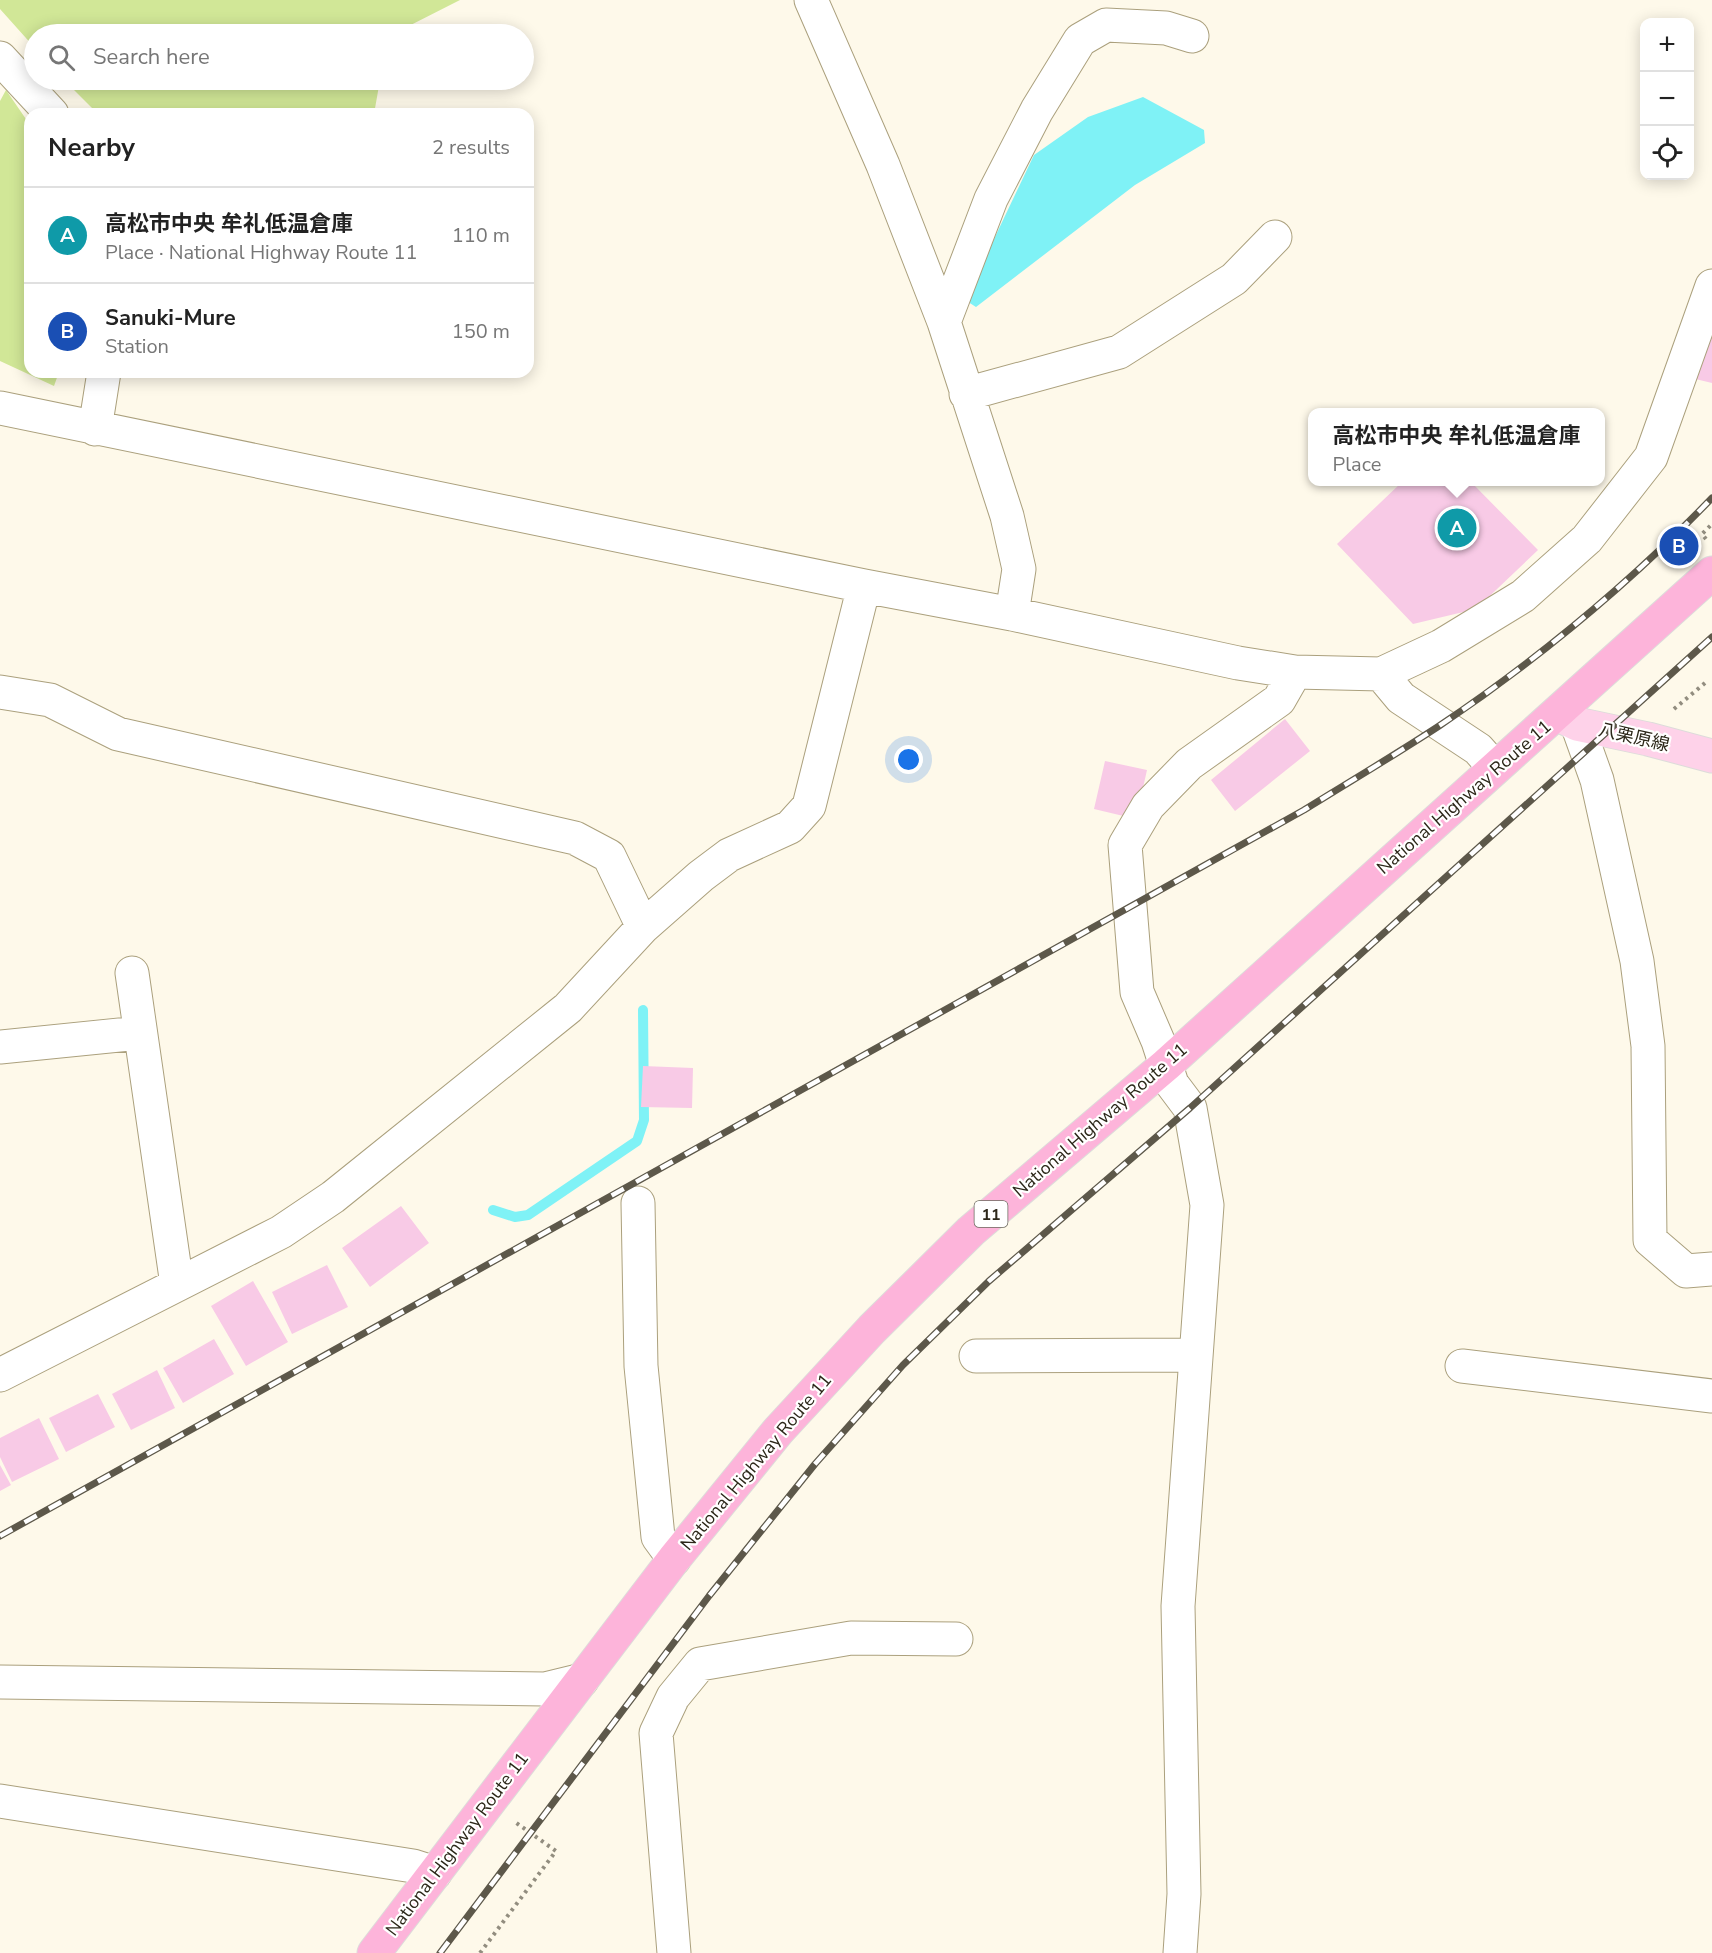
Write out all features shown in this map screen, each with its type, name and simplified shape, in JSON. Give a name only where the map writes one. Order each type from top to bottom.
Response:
[{"type":"highway","name":"National Highway Route 11","points":[[374,1953],[674,1559],[778,1431],[872,1329],[971,1231],[1166,1065],[1494,767],[1567,719],[1712,573]]},
{"type":"main road","name":"八栗原線","points":[[1567,719],[1712,756]]},
{"type":"street","points":[[811,0],[882,165],[944,322],[1007,516],[1019,569],[1012,614]]},
{"type":"street","points":[[944,322],[991,199],[1037,110],[1080,40],[1106,25],[1166,28],[1192,36]]},
{"type":"street","points":[[0,58],[24,84]]},
{"type":"street","points":[[30,90],[46,108]]},
{"type":"street","points":[[966,394],[1119,352],[1234,279],[1275,237]]},
{"type":"street","points":[[0,408],[864,586],[1012,614],[1192,654],[1295,672],[1381,674],[1441,646],[1523,596],[1587,539],[1651,457],[1712,286]]},
{"type":"street","points":[[95,429],[103,378]]},
{"type":"street","points":[[0,1375],[281,1232],[333,1197],[568,1008],[643,927],[729,855],[790,827],[809,806],[864,586]]},
{"type":"street","points":[[1180,1953],[1184,1894],[1178,1606],[1207,1205],[1190,1108],[1172,1084],[1137,992],[1125,845],[1148,806],[1189,764],[1279,700],[1295,672]]},
{"type":"street","points":[[1381,674],[1401,698],[1478,749],[1494,767]]},
{"type":"street","points":[[0,692],[50,700],[118,734],[575,838],[609,856],[643,927]]},
{"type":"street","points":[[1567,719],[1597,780],[1637,961],[1648,1046],[1650,1240],[1686,1271],[1712,1269]]},
{"type":"street","points":[[132,973],[177,1285]]},
{"type":"street","points":[[0,1047],[139,1033]]},
{"type":"street","points":[[638,1203],[641,1366],[658,1537],[674,1559]]},
{"type":"street","points":[[976,1356],[1196,1355]]},
{"type":"street","points":[[1462,1366],[1712,1396]]},
{"type":"street","points":[[674,1953],[656,1733],[673,1697],[700,1664],[851,1638],[956,1639]]},
{"type":"street","points":[[0,1682],[545,1689],[582,1680]]},
{"type":"street","points":[[0,1802],[413,1866],[435,1874]]},
{"type":"path","points":[[1702,534],[1712,524]]},
{"type":"path","points":[[480,1953],[556,1851],[510,1818]]},
{"type":"green space","points":[[0,0],[460,0],[413,24],[24,24],[24,36],[0,9]]},
{"type":"green space","points":[[6,90],[24,116],[24,372],[0,361],[0,101]]},
{"type":"green space","points":[[74,90],[378,90],[375,108],[92,108]]},
{"type":"green space","points":[[37,378],[57,378],[54,386]]},
{"type":"water","points":[[1143,97],[1204,130],[1205,143],[1135,185],[976,307],[965,300],[1034,155],[1088,117]]},
{"type":"building","points":[[1712,331],[1712,383],[1687,377]]},
{"type":"building","points":[[1398,486],[1475,486],[1538,550],[1476,609],[1413,624],[1337,544]]},
{"type":"building","points":[[1285,719],[1310,751],[1235,811],[1211,780]]},
{"type":"building","points":[[1105,761],[1147,770],[1136,819],[1094,809]]},
{"type":"building","points":[[643,1066],[693,1068],[692,1108],[641,1107]]},
{"type":"building","points":[[401,1206],[429,1243],[370,1287],[342,1248]]},
{"type":"building","points":[[327,1265],[348,1307],[292,1334],[272,1292]]},
{"type":"building","points":[[253,1281],[288,1342],[246,1366],[211,1306]]},
{"type":"building","points":[[214,1339],[234,1374],[183,1403],[163,1368]]},
{"type":"building","points":[[157,1370],[175,1408],[131,1430],[112,1394]]},
{"type":"building","points":[[98,1394],[115,1427],[66,1452],[49,1418]]},
{"type":"building","points":[[39,1418],[59,1459],[12,1482],[0,1457],[0,1438]]},
{"type":"building","points":[[0,1465],[11,1485],[0,1491]]},
{"type":"waterway","points":[[493,1210],[515,1217],[528,1215],[637,1141],[644,1120],[643,1010]]},
{"type":"railway","points":[[0,1536],[1304,810],[1439,726],[1547,647],[1649,560],[1712,498]]},
{"type":"railway","points":[[440,1953],[709,1596],[815,1464],[903,1365],[989,1281],[1190,1108],[1712,637]]},
{"type":"place","name":"高松市中央 牟礼低温倉庫","points":[[1457,528]]},
{"type":"place","name":"Sanuki-Mure","points":[[1679,546]]}]
